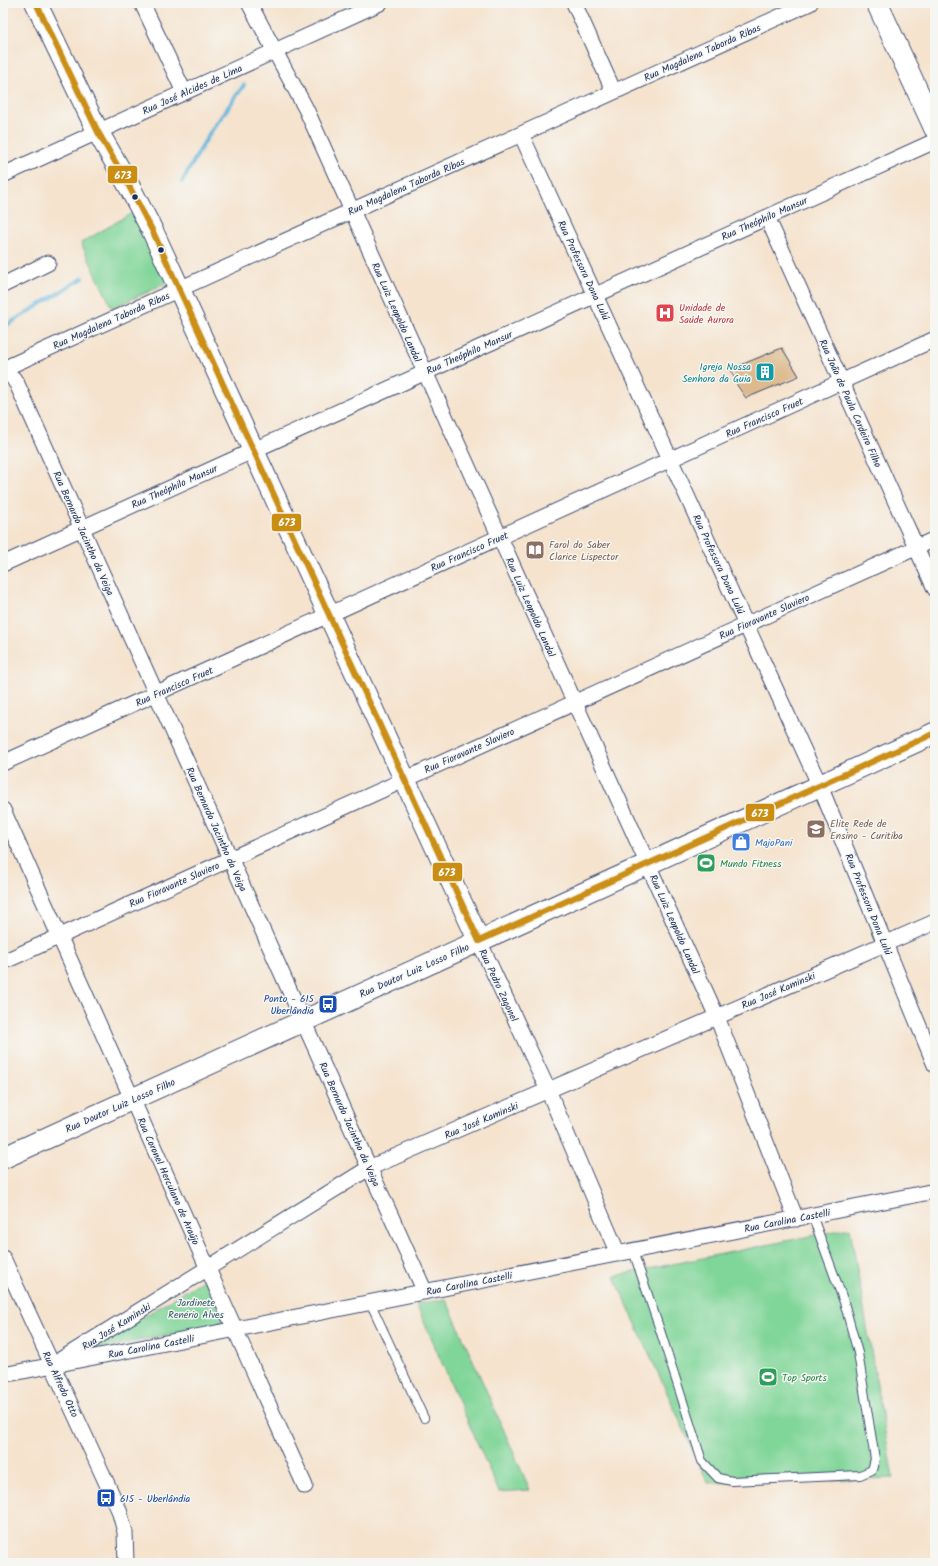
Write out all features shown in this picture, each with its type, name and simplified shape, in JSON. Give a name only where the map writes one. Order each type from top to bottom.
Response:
[{"type":"street","name":"Rua Pedro Zagonel","points":[[36,3],[98,132],[142,209],[180,289],[548,1090],[618,1254]]},
{"type":"street","points":[[142,3],[184,92]]},
{"type":"street","name":"Rua Luiz Leopoldo Landal","points":[[249,3],[306,110],[717,1017],[796,1218]]},
{"type":"street","name":"Rua José Alcides de Lima","points":[[3,175],[380,3]]},
{"type":"street","points":[[574,3],[614,92]]},
{"type":"street","name":"Rua Magdalena Taborda Ribas","points":[[3,369],[810,3]]},
{"type":"street","points":[[877,3],[935,129]]},
{"type":"street","name":"Rua Professora Dona Lulú","points":[[521,134],[820,786],[935,1065]]},
{"type":"street","name":"Rua Theóphilo Mansur","points":[[3,564],[935,141]]},
{"type":"street","name":"Rua João de Paula Cordeiro Filho","points":[[767,217],[935,589]]},
{"type":"street","points":[[3,285],[48,263]]},
{"type":"street","name":"Rua Francisco Fruet","points":[[3,763],[935,340]]},
{"type":"street","name":"Rua Bernardo Jacintho da Veiga","points":[[3,369],[13,378],[16,384],[82,528],[425,1292]]},
{"type":"street","name":"Rua Fioravante Slaviero","points":[[3,962],[935,539]]},
{"type":"street","name":"Rua Doutor Luiz Losso Filho","points":[[3,1158],[935,733]]},
{"type":"street","name":"Rua Coronel Herculano de Araújo","points":[[3,810],[305,1486]]},
{"type":"street","name":"Rua José Kaminski","points":[[52,1365],[370,1168],[935,922]]},
{"type":"street","name":"Rua Carolina Castelli","points":[[3,1375],[935,1191]]},
{"type":"street","name":"Rua Alfredo Otto","points":[[3,1258],[119,1510],[125,1532],[126,1563]]},
{"type":"lane","points":[[633,1251],[702,1461],[718,1478],[732,1481],[860,1475],[872,1470],[875,1459],[858,1353],[844,1302],[812,1215]]},
{"type":"lane","points":[[370,1302],[424,1418]]},
{"type":"green space","points":[[137,210],[170,282],[112,308],[81,243]]},
{"type":"green space","name":"Top Sports","points":[[850,1228],[893,1478],[708,1483],[614,1276]]},
{"type":"green space","name":"Jardinete Renério Alves","points":[[205,1279],[225,1323],[88,1351]]},
{"type":"green space","points":[[446,1299],[530,1490],[499,1492],[416,1304]]},
{"type":"building","name":"Igreja Nossa Senhora da Guia","points":[[782,348],[799,376],[746,398],[737,385],[731,369]]},
{"type":"waterway","points":[[182,182],[209,134],[244,85]]},
{"type":"waterway","points":[[3,331],[7,325],[83,278]]},
{"type":"transit line","name":"673","points":[[36,3],[98,132],[153,232],[479,941],[935,733]]},
{"type":"place","name":"Unidade de Saúde Aurora","points":[[665,313]]},
{"type":"place","name":"Igreja Nossa Senhora da Guia","points":[[765,372]]},
{"type":"place","name":"Farol do Saber Clarice Lispector","points":[[535,550]]},
{"type":"place","name":"Elite Rede de Ensino - Curitiba","points":[[816,829]]},
{"type":"place","name":"MajoPani","points":[[741,842]]},
{"type":"place","name":"Mundo Fitness","points":[[706,863]]},
{"type":"place","name":"Ponto - 615 Uberlândia","points":[[328,1004]]},
{"type":"place","name":"Top Sports","points":[[768,1377]]},
{"type":"place","name":"615 - Uberlândia","points":[[106,1498]]}]
